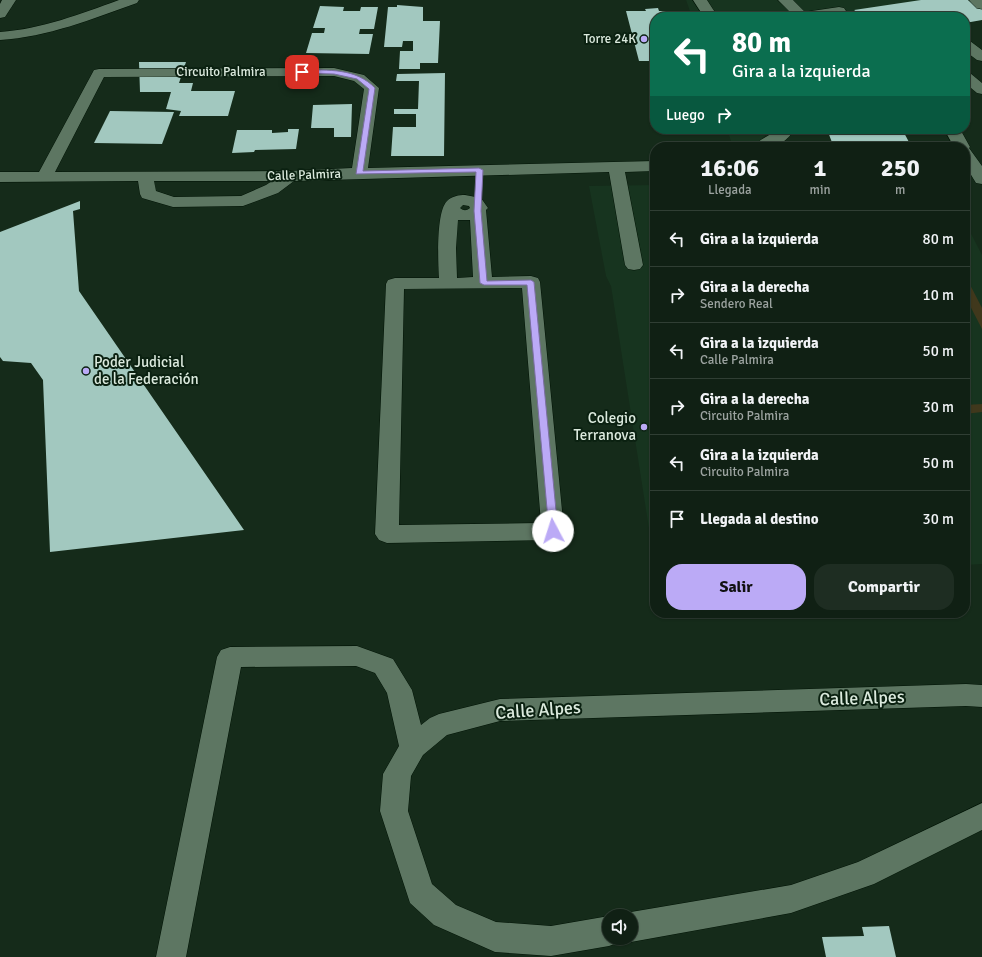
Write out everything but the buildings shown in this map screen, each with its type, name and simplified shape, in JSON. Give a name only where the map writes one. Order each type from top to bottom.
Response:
[{"type":"street","points":[[0,14],[9,0]]},
{"type":"street","points":[[0,36],[16,35],[43,30],[132,0]]},
{"type":"street","points":[[700,0],[708,12]]},
{"type":"street","points":[[785,0],[796,12]]},
{"type":"street","points":[[825,0],[840,12]]},
{"type":"street","points":[[976,0],[982,5]]},
{"type":"street","points":[[970,40],[982,57]]},
{"type":"street","points":[[970,67],[982,63]]},
{"type":"street","name":"Circuito Palmira","points":[[44,178],[99,73],[334,72],[359,78],[372,88],[359,173]]},
{"type":"street","points":[[970,80],[982,90]]},
{"type":"street","points":[[970,160],[982,179]]},
{"type":"street","points":[[616,166],[634,265]]},
{"type":"street","name":"Calle Palmira","points":[[0,177],[290,176],[650,166]]},
{"type":"street","points":[[479,170],[478,208],[484,283]]},
{"type":"street","points":[[448,172],[452,207],[447,248],[448,283]]},
{"type":"street","points":[[970,174],[982,179]]},
{"type":"street","points":[[145,177],[148,194],[173,202],[243,201],[272,189],[290,176]]},
{"type":"street","points":[[452,207],[460,200],[465,200],[475,202],[478,208]]},
{"type":"street","points":[[531,282],[553,531],[387,534],[395,284],[448,283],[531,282]]},
{"type":"street","points":[[171,957],[230,657],[357,656],[384,666],[400,690],[400,699],[413,746]]},
{"type":"street","name":"Calle Alpes","points":[[602,932],[551,941],[495,937],[445,915],[420,893],[394,811],[397,774],[413,746],[439,726],[500,710],[958,695],[982,696]]},
{"type":"street","points":[[638,926],[791,899],[864,874],[982,816]]},
{"type":"shaded area","points":[[686,0],[982,0],[982,20],[970,22],[970,12],[690,12]]},
{"type":"shaded area","points":[[729,134],[767,134],[758,142],[731,142]]},
{"type":"shaded area","name":"Colegio Terranova","points":[[650,185],[650,535],[611,286],[606,276],[589,186]]},
{"type":"shaded area","points":[[970,232],[982,255],[982,564],[970,565]]},
{"type":"shaded area","points":[[970,285],[982,308],[982,329],[970,306]]},
{"type":"shaded area","points":[[982,404],[982,412],[970,413],[970,405]]},
{"type":"place","name":"Torre 24K","points":[[644,39]]},
{"type":"place","name":"Poder Judicial de la Federación","points":[[86,371]]},
{"type":"place","name":"Colegio Terranova","points":[[644,427]]},
{"type":"route","points":[[302,72],[334,72],[359,78],[372,88],[359,173],[448,172],[479,170],[478,211],[480,254],[484,283],[531,282],[553,531]]}]
